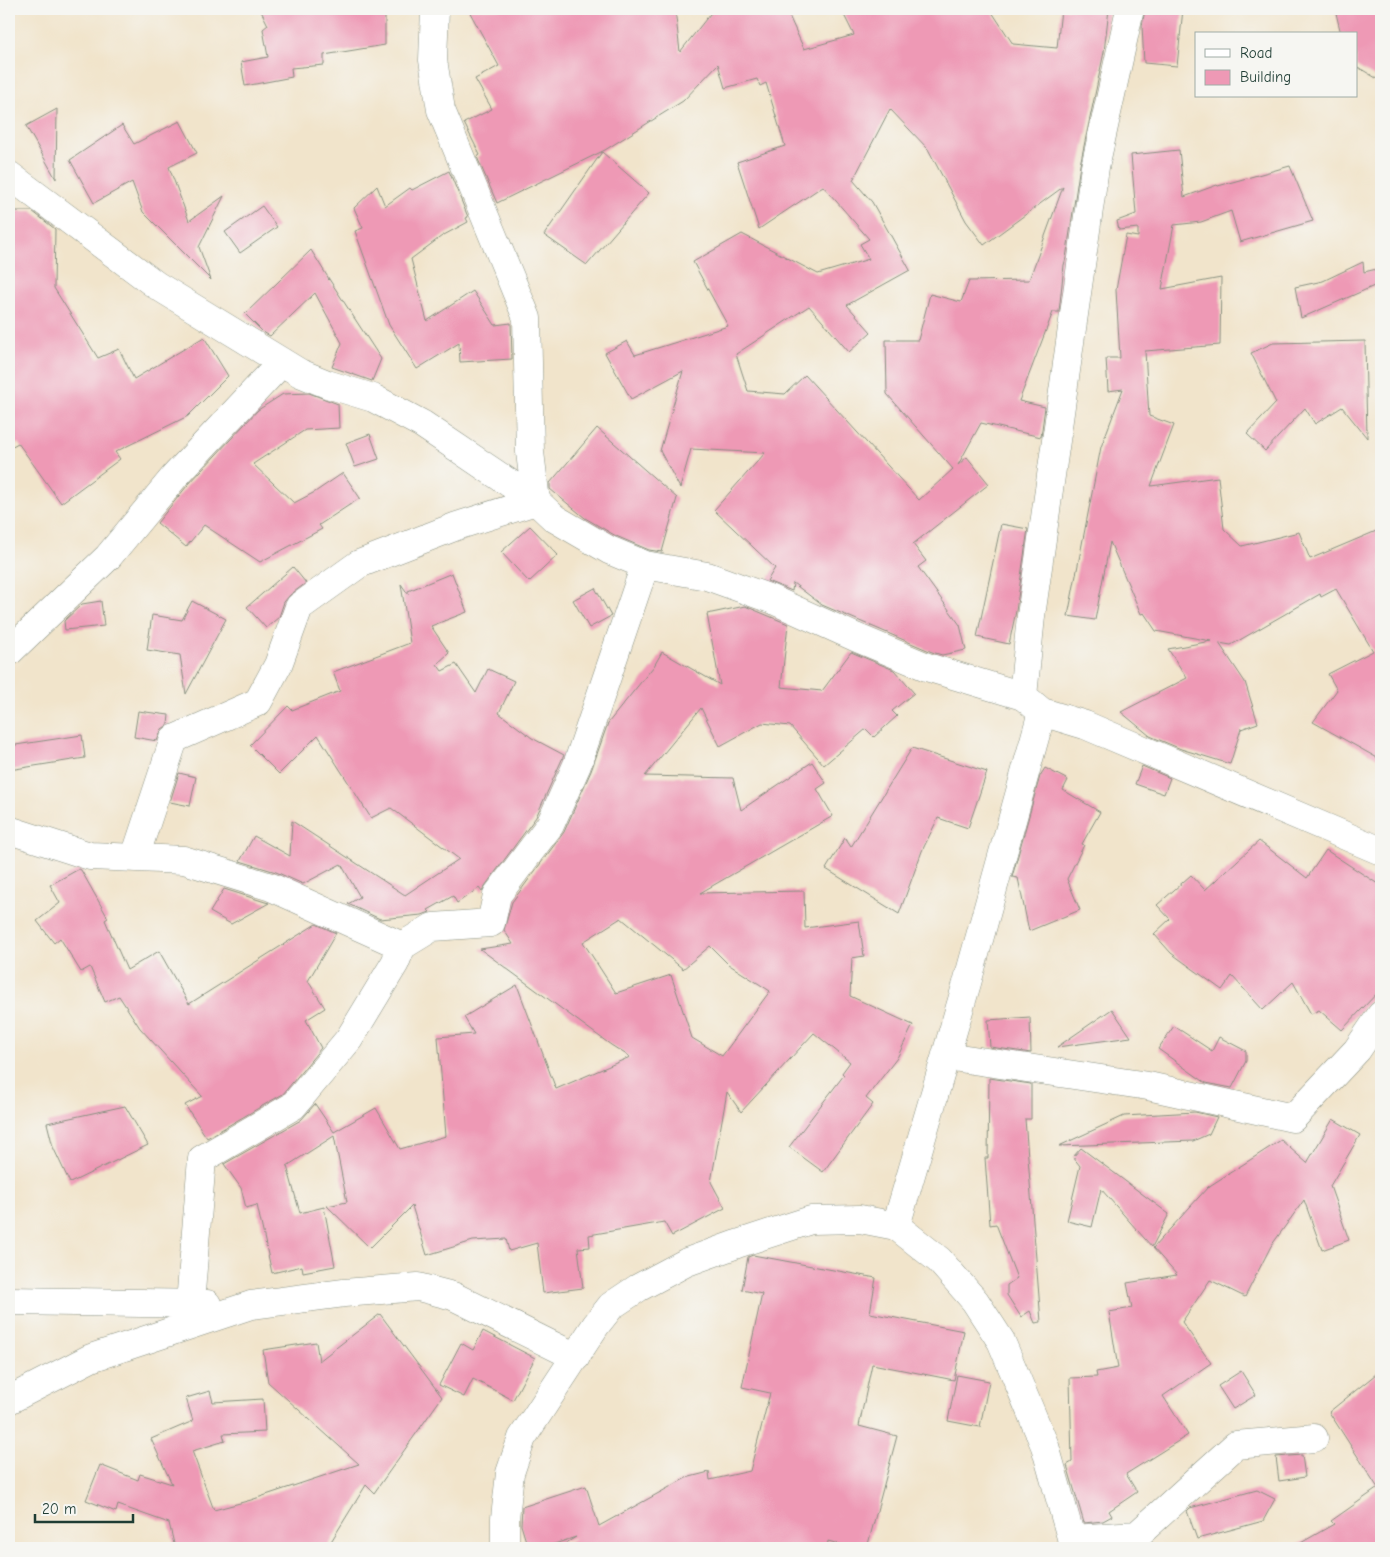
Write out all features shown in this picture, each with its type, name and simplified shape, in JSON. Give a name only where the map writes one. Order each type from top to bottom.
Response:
[{"type":"street","points":[[435,9],[432,60],[441,110],[527,318],[530,452],[536,501]]},
{"type":"street","points":[[896,1226],[946,1056],[1033,704],[1031,616],[1095,167],[1130,9]]},
{"type":"street","points":[[9,175],[156,285],[300,373],[327,384],[374,398],[422,424],[536,501],[554,518],[608,550],[646,565],[707,576],[771,599],[928,667],[1033,704],[1085,725],[1381,851]]},
{"type":"street","points":[[9,652],[108,557],[175,476],[282,362]]},
{"type":"street","points":[[135,858],[174,739],[258,702],[278,665],[299,607],[359,564],[457,526],[536,501]]},
{"type":"street","points":[[190,1304],[202,1159],[292,1106],[349,1039],[395,963],[402,946],[433,927],[491,923],[497,895],[550,825],[577,765],[646,565]]},
{"type":"street","points":[[9,830],[90,856],[184,860],[271,887],[402,946]]},
{"type":"street","points":[[946,1056],[1148,1086],[1293,1118],[1357,1050],[1381,1015]]},
{"type":"street","points":[[505,1548],[505,1518],[510,1473],[522,1438],[611,1306],[638,1288],[687,1262],[811,1220],[860,1219],[896,1226],[938,1260],[975,1301],[1001,1341],[1045,1446],[1073,1544],[1137,1535],[1236,1446],[1314,1438]]},
{"type":"street","points":[[9,1301],[251,1305],[344,1293],[418,1288],[453,1296],[576,1357]]},
{"type":"street","points":[[9,1400],[91,1358],[251,1305]]},
{"type":"building","points":[[260,9],[385,9],[385,45],[324,55],[324,65],[291,68],[292,77],[245,86],[241,62],[268,57],[263,29],[268,25]]},
{"type":"building","points":[[468,9],[675,9],[680,52],[714,9],[786,9],[804,49],[854,35],[841,9],[990,9],[1013,44],[1057,48],[1061,9],[1109,9],[1104,52],[1080,165],[1064,265],[1059,312],[1053,312],[1019,401],[1045,407],[1041,437],[981,423],[958,465],[967,457],[989,484],[913,544],[926,561],[918,567],[960,625],[966,650],[942,655],[932,652],[822,605],[793,583],[792,591],[767,581],[775,568],[714,510],[765,453],[691,449],[680,488],[660,451],[683,371],[631,399],[605,353],[627,341],[635,355],[728,326],[693,262],[742,234],[818,274],[869,259],[860,244],[869,239],[823,186],[759,229],[737,162],[785,146],[766,83],[760,86],[757,79],[725,88],[718,64],[683,101],[605,150],[497,203],[477,157],[480,155],[464,123],[492,109],[475,79],[499,66]],"holes":[[[890,109],[928,149],[966,221],[984,245],[1063,187],[1029,280],[969,281],[961,302],[930,294],[918,340],[886,340],[887,394],[953,469],[919,500],[805,375],[785,394],[748,391],[736,354],[809,306],[849,352],[871,332],[847,305],[910,270],[872,202],[853,180]]]},
{"type":"building","points":[[1145,9],[1183,9],[1177,66],[1144,63],[1142,26]]},
{"type":"building","points":[[1335,9],[1381,9],[1381,81],[1358,67],[1358,32],[1341,32]]},
{"type":"building","points":[[57,109],[56,179],[26,126]]},
{"type":"building","points":[[180,121],[197,153],[169,167],[189,221],[224,196],[199,247],[211,280],[143,212],[132,182],[94,203],[70,160],[122,125],[134,144]]},
{"type":"building","points":[[1179,150],[1184,197],[1217,185],[1290,166],[1313,221],[1240,242],[1231,211],[1201,222],[1174,225],[1162,289],[1221,278],[1220,345],[1145,351],[1149,416],[1174,425],[1151,486],[1218,477],[1224,529],[1242,546],[1299,532],[1310,559],[1381,529],[1381,760],[1313,722],[1337,690],[1328,674],[1373,651],[1336,589],[1321,597],[1320,594],[1231,645],[1219,643],[1245,682],[1258,723],[1241,729],[1230,764],[1181,749],[1150,736],[1121,712],[1187,678],[1168,649],[1211,641],[1156,631],[1144,613],[1141,614],[1110,542],[1095,620],[1068,616],[1101,447],[1123,389],[1108,391],[1106,358],[1120,358],[1116,290],[1126,235],[1138,237],[1138,228],[1119,230],[1117,221],[1136,214],[1131,155]]},
{"type":"building","points":[[602,152],[649,193],[587,265],[544,235]]},
{"type":"building","points":[[449,171],[468,217],[466,218],[468,222],[442,236],[411,259],[427,321],[473,291],[495,325],[511,323],[512,359],[460,362],[459,343],[417,369],[389,325],[355,231],[363,228],[354,208],[377,186],[385,206],[410,188],[412,190]]},
{"type":"building","points":[[262,206],[277,227],[240,253],[225,232]]},
{"type":"building","points":[[9,211],[32,211],[55,229],[54,288],[98,358],[119,349],[134,379],[204,337],[228,376],[188,416],[115,452],[120,459],[61,503],[18,443],[9,448]]},
{"type":"building","points":[[311,250],[381,359],[372,381],[332,367],[342,343],[315,293],[270,336],[263,332],[245,314]]},
{"type":"building","points":[[1363,262],[1364,272],[1381,268],[1381,283],[1301,318],[1295,287],[1323,281]]},
{"type":"building","points":[[1365,341],[1367,438],[1342,407],[1315,424],[1305,408],[1265,451],[1247,434],[1276,403],[1251,353],[1273,343]]},
{"type":"building","points":[[309,393],[338,404],[339,428],[305,430],[253,464],[294,503],[315,492],[343,473],[360,498],[319,525],[322,529],[260,562],[204,525],[186,547],[157,523],[187,486],[258,410],[283,394]]},
{"type":"building","points":[[597,428],[677,498],[662,552],[649,550],[616,536],[585,518],[550,489],[550,483]]},
{"type":"building","points":[[370,434],[379,459],[355,467],[346,443]]},
{"type":"building","points":[[1001,524],[1028,529],[1016,611],[1009,644],[977,637]]},
{"type":"building","points":[[530,526],[558,555],[529,582],[501,552]]},
{"type":"building","points":[[293,567],[306,583],[290,595],[284,602],[279,617],[266,628],[247,607]]},
{"type":"building","points":[[452,573],[467,612],[431,626],[449,653],[437,664],[442,671],[456,664],[476,693],[488,669],[514,681],[499,713],[532,738],[564,755],[536,817],[482,892],[479,888],[457,903],[453,896],[428,910],[430,912],[422,915],[380,919],[348,904],[360,897],[341,864],[303,884],[276,872],[240,861],[254,836],[290,856],[292,821],[405,895],[459,859],[391,808],[371,818],[318,735],[279,774],[250,745],[288,706],[292,710],[340,691],[333,672],[410,643],[401,584],[408,594],[408,591]]},
{"type":"building","points":[[595,588],[611,616],[589,628],[573,600]]},
{"type":"building","points":[[101,601],[104,626],[65,630],[64,621],[82,604]]},
{"type":"building","points":[[192,601],[226,619],[186,694],[180,655],[147,650],[152,615],[182,620]]},
{"type":"building","points":[[745,606],[788,624],[781,687],[822,691],[851,652],[894,670],[914,693],[892,711],[897,716],[874,737],[866,729],[824,765],[790,726],[762,723],[720,746],[701,708],[645,776],[733,778],[741,810],[812,762],[826,783],[817,789],[833,816],[700,893],[804,891],[805,928],[859,921],[864,956],[852,958],[850,996],[913,1025],[897,1058],[866,1098],[873,1104],[823,1172],[789,1147],[844,1075],[842,1073],[850,1062],[814,1033],[741,1112],[727,1092],[711,1182],[725,1208],[672,1236],[664,1222],[589,1235],[590,1247],[578,1248],[583,1288],[543,1293],[537,1243],[509,1251],[506,1239],[473,1241],[427,1255],[412,1206],[370,1248],[327,1206],[347,1202],[334,1136],[287,1166],[300,1213],[324,1207],[335,1266],[303,1272],[302,1266],[272,1273],[257,1205],[246,1208],[241,1188],[224,1164],[301,1120],[315,1104],[334,1132],[376,1108],[400,1149],[446,1136],[438,1037],[474,1034],[464,1017],[517,985],[556,1089],[630,1057],[480,949],[513,944],[504,930],[512,902],[564,832],[591,771],[608,723],[654,666],[662,652],[720,685],[707,614]],"holes":[[[621,918],[683,969],[710,946],[728,964],[770,991],[722,1056],[692,1038],[671,975],[616,993],[583,942]]]},
{"type":"building","points":[[138,711],[169,715],[168,725],[162,729],[157,741],[134,737]]},
{"type":"building","points":[[82,735],[85,758],[9,770],[9,746]]},
{"type":"building","points":[[912,748],[987,772],[968,828],[938,818],[922,851],[899,914],[826,869],[845,838],[851,847]]},
{"type":"building","points":[[1142,766],[1170,778],[1164,794],[1135,784]]},
{"type":"building","points":[[1045,768],[1068,780],[1063,790],[1100,812],[1082,844],[1084,845],[1067,879],[1080,910],[1029,931],[1018,878],[1012,877],[1040,776]]},
{"type":"building","points":[[179,773],[196,777],[190,806],[170,802]]},
{"type":"building","points":[[1259,841],[1307,878],[1326,850],[1381,886],[1381,989],[1342,1030],[1319,1010],[1311,1014],[1293,982],[1263,1010],[1232,976],[1222,990],[1171,953],[1154,934],[1170,919],[1157,905],[1191,875],[1205,890]]},
{"type":"building","points":[[79,869],[108,918],[105,920],[127,970],[159,951],[189,1004],[316,924],[336,933],[308,981],[325,1008],[306,1020],[321,1048],[283,1094],[207,1138],[185,1105],[202,1096],[140,1028],[119,996],[105,1002],[90,967],[81,972],[60,938],[54,943],[37,921],[60,903],[50,885]]},
{"type":"building","points":[[224,889],[269,903],[231,924],[210,912]]},
{"type":"building","points":[[1112,1009],[1131,1037],[1057,1047]]},
{"type":"building","points":[[1030,1017],[1031,1053],[990,1047],[988,1020]]},
{"type":"building","points":[[1174,1026],[1212,1051],[1219,1037],[1246,1051],[1246,1061],[1232,1088],[1206,1083],[1158,1049]]},
{"type":"building","points":[[989,1078],[1031,1084],[1031,1119],[1025,1119],[1041,1322],[1035,1323],[1030,1311],[1021,1317],[1007,1295],[1007,1285],[1017,1278],[996,1224],[990,1225],[985,1158],[988,1158]]},
{"type":"building","points":[[125,1106],[148,1145],[70,1183],[53,1147],[47,1123]]},
{"type":"building","points":[[1195,1112],[1217,1117],[1209,1134],[1193,1141],[1059,1146],[1124,1116]]},
{"type":"building","points":[[1333,1119],[1360,1135],[1330,1186],[1349,1240],[1322,1250],[1304,1200],[1271,1246],[1245,1297],[1210,1280],[1182,1322],[1211,1363],[1163,1396],[1188,1435],[1126,1474],[1137,1492],[1109,1511],[1112,1516],[1103,1521],[1084,1523],[1067,1465],[1072,1462],[1070,1378],[1097,1377],[1096,1372],[1118,1368],[1109,1312],[1132,1308],[1127,1283],[1177,1275],[1153,1248],[1208,1187],[1281,1140],[1307,1163]]},
{"type":"building","points":[[1081,1148],[1169,1214],[1152,1247],[1101,1189],[1092,1227],[1067,1221],[1080,1166],[1073,1157]]},
{"type":"building","points":[[753,1255],[876,1278],[870,1313],[964,1331],[954,1380],[872,1364],[859,1426],[897,1436],[867,1548],[854,1548],[828,1541],[827,1548],[558,1548],[576,1537],[542,1548],[528,1548],[521,1525],[522,1507],[586,1486],[599,1526],[686,1478],[709,1472],[710,1480],[750,1471],[770,1393],[742,1387],[762,1294],[742,1290],[748,1257]]},
{"type":"building","points":[[380,1314],[442,1397],[374,1493],[366,1485],[327,1548],[175,1548],[169,1523],[118,1505],[116,1512],[86,1500],[100,1465],[138,1480],[140,1474],[172,1484],[151,1439],[193,1421],[186,1398],[210,1391],[213,1402],[263,1399],[265,1432],[223,1434],[225,1441],[192,1451],[214,1510],[251,1500],[359,1464],[268,1382],[263,1350],[316,1342],[319,1361]]},
{"type":"building","points":[[483,1331],[535,1358],[513,1400],[473,1379],[464,1397],[439,1385],[461,1343],[473,1350]]},
{"type":"building","points":[[1381,1370],[1381,1548],[1292,1548],[1334,1524],[1331,1521],[1378,1488],[1329,1412]]},
{"type":"building","points":[[1241,1371],[1256,1395],[1233,1409],[1218,1386]]},
{"type":"building","points":[[957,1375],[989,1381],[980,1427],[948,1421]]},
{"type":"building","points":[[1302,1455],[1305,1477],[1279,1481],[1276,1457]]},
{"type":"building","points":[[1257,1490],[1275,1499],[1263,1521],[1197,1539],[1187,1511],[1190,1508]]}]
